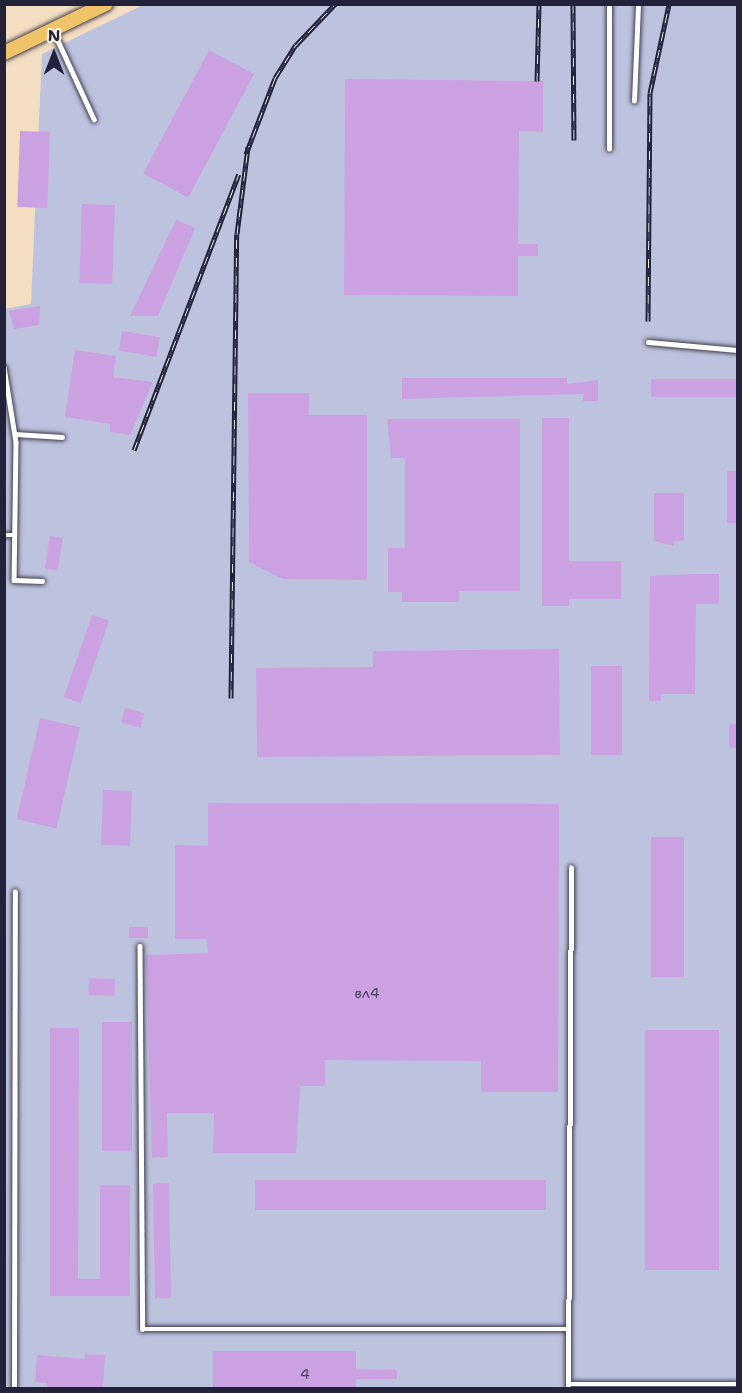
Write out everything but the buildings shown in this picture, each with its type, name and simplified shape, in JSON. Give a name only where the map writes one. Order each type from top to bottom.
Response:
[{"type":"main road","points":[[4,53],[106,4]]},
{"type":"lane","points":[[609,4],[609,149]]},
{"type":"lane","points":[[634,101],[638,4]]},
{"type":"lane","points":[[52,30],[94,119]]},
{"type":"lane","points":[[648,342],[738,350]]},
{"type":"lane","points":[[4,367],[15,434],[14,580],[42,581]]},
{"type":"lane","points":[[15,434],[62,437]]},
{"type":"lane","points":[[4,535],[14,535]]},
{"type":"lane","points":[[571,868],[568,1386],[738,1384]]},
{"type":"lane","points":[[14,1389],[15,892]]},
{"type":"lane","points":[[140,946],[143,1329],[567,1329]]},
{"type":"shaded area","points":[[143,5],[737,5],[737,1388],[5,1388],[4,309],[31,304],[42,54]]},
{"type":"railway","points":[[246,154],[275,78],[296,45],[335,4]]},
{"type":"railway","points":[[537,81],[539,4]]},
{"type":"railway","points":[[573,4],[574,140]]},
{"type":"railway","points":[[648,321],[650,93],[669,4]]},
{"type":"railway","points":[[231,698],[237,234],[248,147]]},
{"type":"railway","points":[[134,450],[239,174]]}]
